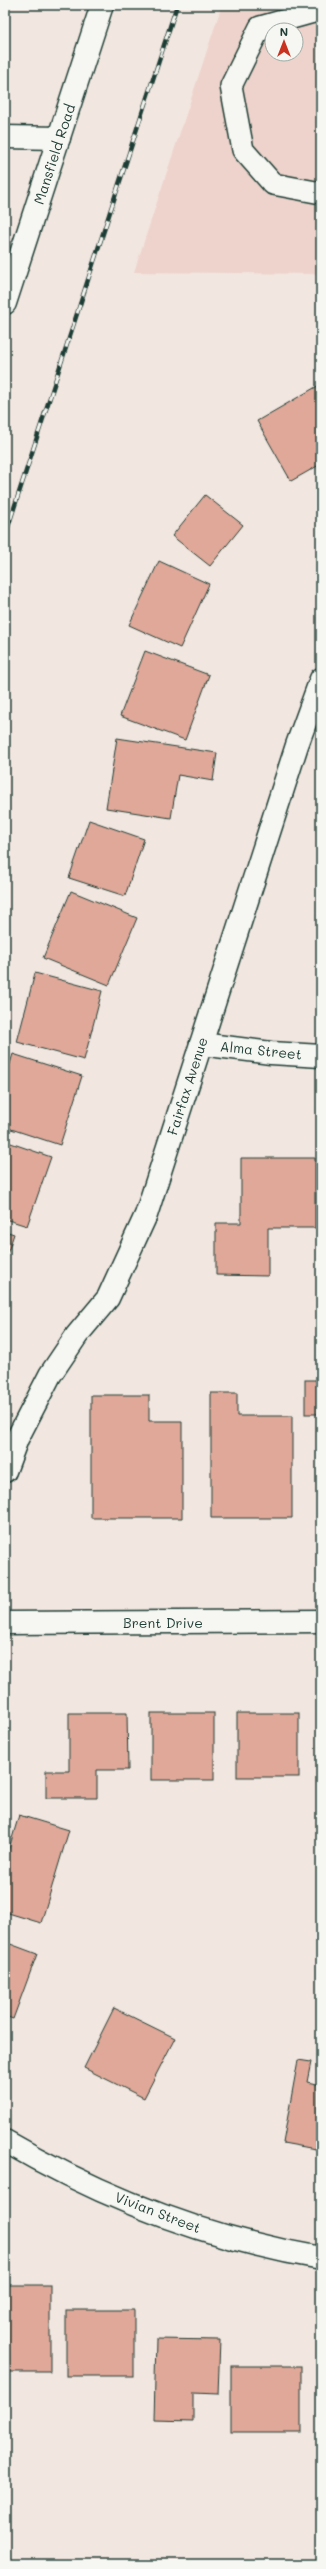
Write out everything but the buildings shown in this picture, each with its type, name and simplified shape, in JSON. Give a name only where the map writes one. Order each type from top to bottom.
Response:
[{"type":"street","name":"Mansfield Road","points":[[5,303],[102,5]]},
{"type":"street","points":[[5,137],[59,138]]},
{"type":"street","name":"Fairfax Avenue","points":[[5,1471],[17,1439],[50,1375],[77,1335],[108,1298],[146,1215],[296,745],[321,679]]},
{"type":"street","name":"Alma Street","points":[[201,1044],[271,1053],[321,1056]]},
{"type":"street","name":"Brent Drive","points":[[5,1623],[321,1621]]},
{"type":"street","name":"Vivian Street","points":[[5,2140],[56,2170],[131,2203],[202,2230],[275,2250],[321,2258]]},
{"type":"lane","points":[[321,10],[260,27],[232,86],[242,150],[273,184],[321,194]]},
{"type":"shaded area","points":[[222,5],[321,5],[321,274],[134,272]]},
{"type":"railway","points":[[5,536],[177,5]]}]
